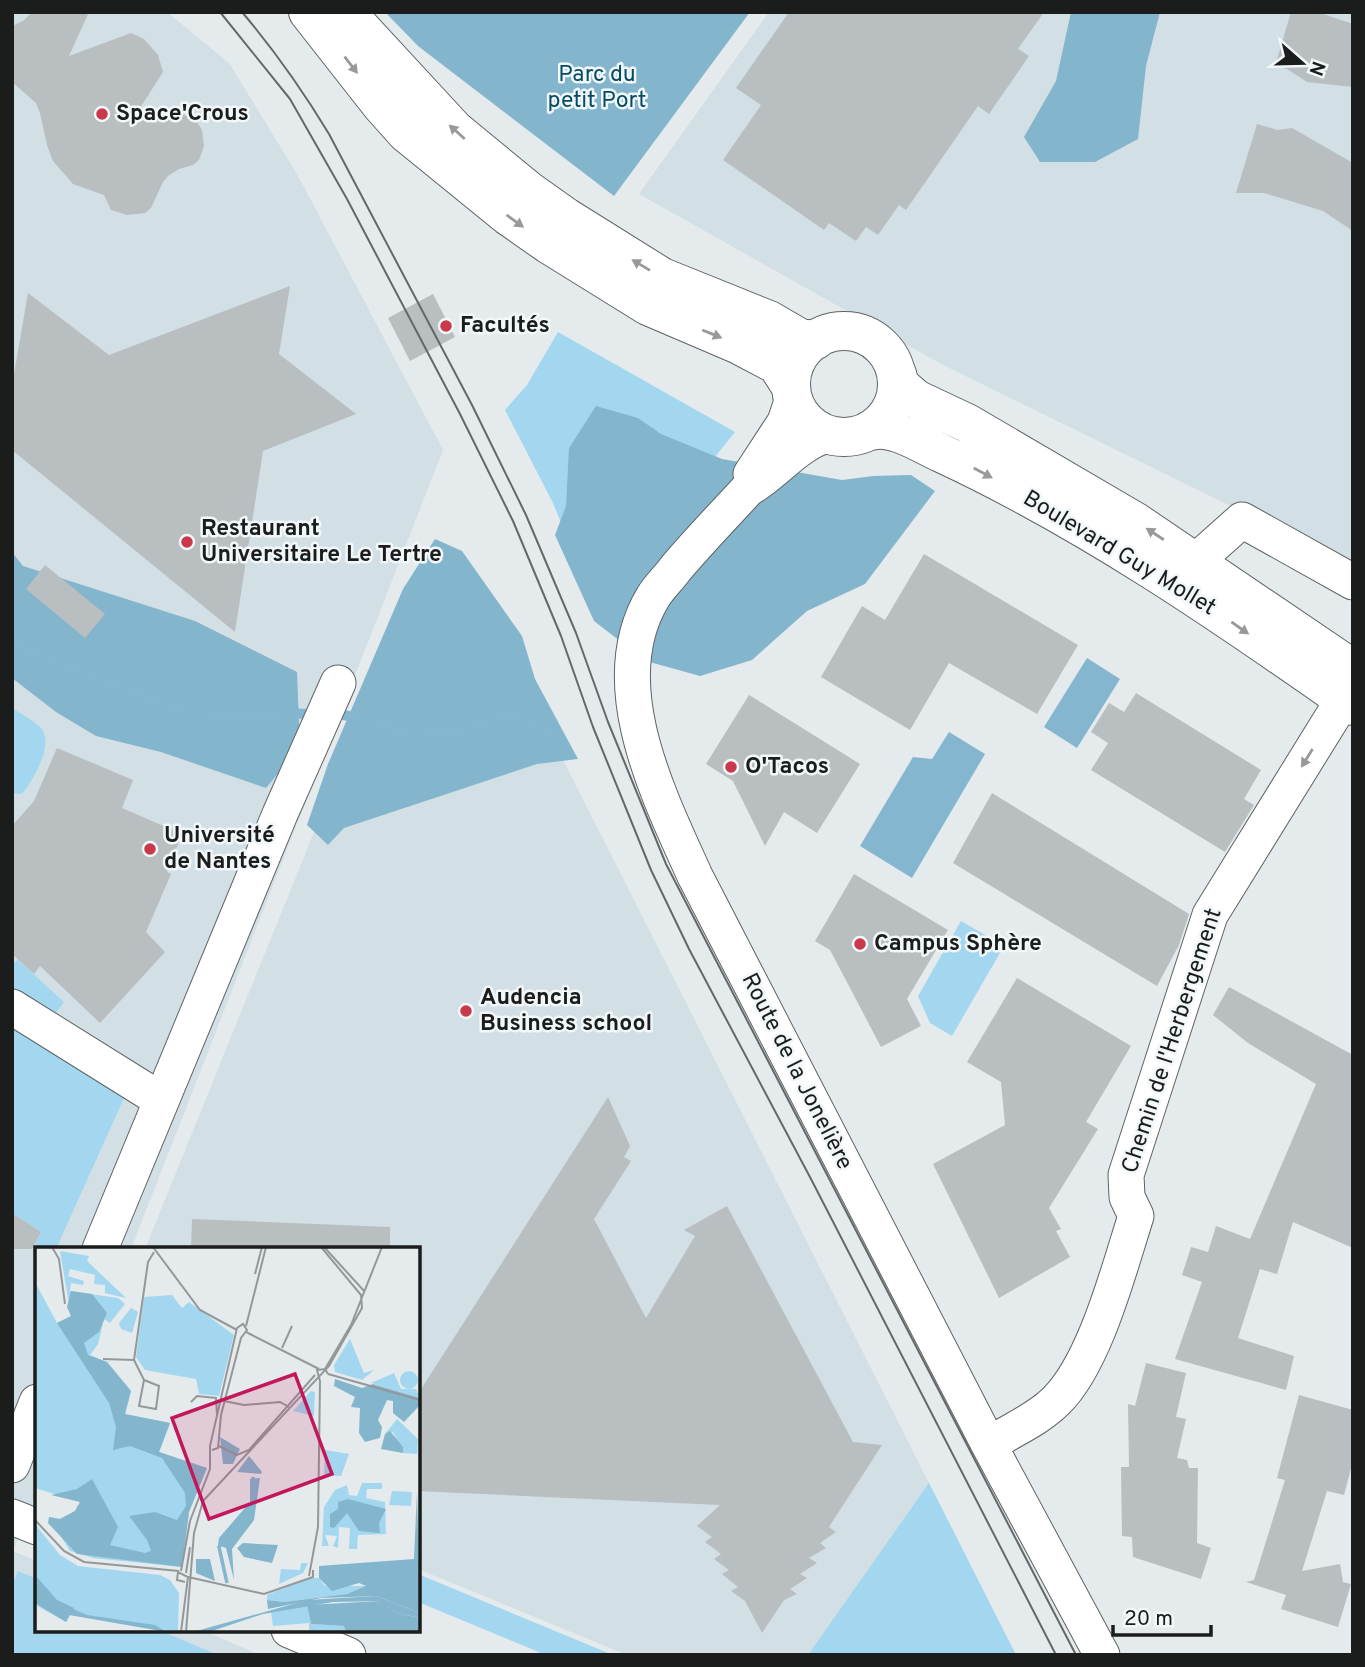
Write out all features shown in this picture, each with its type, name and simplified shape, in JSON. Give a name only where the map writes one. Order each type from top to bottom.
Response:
[{"type":"main road","points":[[308,12],[406,133],[508,216],[548,244],[648,306],[737,344],[777,365],[805,421],[827,435],[845,438],[871,431],[891,410],[897,396],[897,374],[884,349],[867,336],[837,332],[816,340],[805,349],[792,373],[792,393]]},
{"type":"main road","points":[[346,12],[455,131],[566,217],[662,277],[769,320],[800,338],[816,340]]},
{"type":"main road","name":"Boulevard Guy Mollet","points":[[897,374],[900,385],[916,399],[968,423],[1063,478],[1196,561],[1350,692]]},
{"type":"main road","name":"Boulevard Guy Mollet","points":[[871,431],[879,429],[892,432],[976,470],[1084,529],[1350,692]]},
{"type":"street","name":"Route de la Jonelière","points":[[748,489],[752,470],[785,422],[792,393]]},
{"type":"street","name":"Route de la Jonelière","points":[[827,435],[804,444],[765,480],[748,489],[654,595],[636,638],[633,690],[638,720],[654,785],[701,888],[989,1444],[1102,1655]]},
{"type":"street","points":[[1196,561],[1242,520],[1353,583]]},
{"type":"street","points":[[101,1247],[280,814],[338,683]]},
{"type":"street","name":"Chemin de l'Herbergement","points":[[989,1444],[1041,1415],[1072,1384],[1091,1345],[1136,1216],[1127,1197],[1126,1175],[1210,915],[1350,692]]},
{"type":"street","points":[[12,1007],[161,1100]]},
{"type":"street","points":[[12,1465],[35,1407]]},
{"type":"street","points":[[12,1517],[35,1526]]},
{"type":"street","points":[[294,1632],[348,1655]]},
{"type":"shaded area","name":"Université de Nantes","points":[[12,12],[167,12],[229,63],[297,174],[443,450],[132,1247],[35,1247],[35,1496],[13,1551],[35,1560],[35,1632],[207,1632],[260,1655],[12,1655]]},
{"type":"shaded area","points":[[769,12],[1353,12],[1353,566],[943,365],[639,194]]},
{"type":"shaded area","points":[[558,332],[735,432],[595,606],[553,503],[505,410],[527,385]]},
{"type":"shaded area","points":[[1087,658],[1120,679],[1077,748],[1044,727]]},
{"type":"shaded area","points":[[12,708],[40,727],[45,742],[41,761],[22,794],[12,793]]},
{"type":"shaded area","points":[[949,732],[985,754],[912,878],[860,846],[913,757],[932,759]]},
{"type":"shaded area","name":"Audencia Business school","points":[[550,734],[1016,1655],[627,1655],[420,1570],[420,1247],[146,1247],[338,773]]},
{"type":"shaded area","points":[[961,921],[1004,946],[952,1036],[930,1023],[918,996]]},
{"type":"shaded area","points":[[18,960],[64,1002],[52,1018],[12,995],[12,964]]},
{"type":"shaded area","points":[[12,1023],[124,1098],[57,1247],[40,1247],[35,1244],[41,1232],[12,1213]]},
{"type":"shaded area","points":[[929,1483],[1016,1655],[808,1655]]},
{"type":"shaded area","points":[[18,1571],[35,1578],[35,1632],[164,1632],[218,1655],[12,1655],[12,1585]]},
{"type":"shaded area","points":[[420,1575],[613,1655],[546,1655],[420,1603]]},
{"type":"green space","name":"Parc du petit Port","points":[[385,12],[750,12],[614,196],[418,46]]},
{"type":"green space","points":[[1071,12],[1160,12],[1146,66],[1138,139],[1095,162],[1040,162],[1024,137],[1056,81]]},
{"type":"green space","points":[[596,406],[638,418],[661,434],[722,459],[842,480],[911,475],[935,491],[865,584],[807,611],[752,660],[700,676],[646,661],[594,621],[555,535],[566,506],[569,448]]},
{"type":"green space","points":[[435,539],[462,551],[522,636],[535,679],[578,759],[537,764],[344,828],[328,845],[307,825],[328,764],[403,589]]},
{"type":"green space","points":[[12,552],[23,566],[195,621],[297,672],[300,747],[266,788],[161,752],[96,736],[56,712],[12,678]]},
{"type":"building","name":"Space'Crous","points":[[32,12],[89,12],[69,56],[131,33],[144,39],[158,55],[163,72],[135,116],[186,115],[197,122],[202,130],[204,146],[199,160],[168,176],[151,208],[145,213],[127,215],[111,210],[104,195],[73,184],[53,161],[36,103],[12,82],[12,26],[23,21]]},
{"type":"building","points":[[789,12],[1044,12],[1018,49],[1029,56],[989,114],[978,106],[906,210],[899,205],[878,235],[866,227],[856,241],[829,223],[824,230],[723,160],[761,105],[736,88]]},
{"type":"building","points":[[1291,12],[1317,12],[1353,24],[1353,87],[1307,82],[1287,69],[1275,66]]},
{"type":"building","points":[[1257,124],[1278,130],[1292,128],[1353,163],[1353,231],[1323,211],[1264,193],[1236,193]]},
{"type":"building","name":"Restaurant Universitaire Le Tertre","points":[[290,286],[279,354],[356,414],[263,451],[235,632],[12,450],[12,386],[28,293],[109,355]]},
{"type":"building","points":[[433,294],[455,337],[410,361],[388,318]]},
{"type":"building","points":[[924,554],[1078,645],[1037,714],[949,663],[910,730],[821,677],[862,606],[885,620]]},
{"type":"building","points":[[45,565],[105,614],[85,638],[26,589]]},
{"type":"building","points":[[1136,693],[1261,770],[1244,799],[1254,805],[1225,852],[1091,770],[1108,743],[1091,732],[1109,703],[1124,712]]},
{"type":"building","points":[[749,695],[860,764],[817,833],[784,812],[765,846],[733,781],[706,764]]},
{"type":"building","points":[[57,748],[133,780],[122,808],[182,834],[167,872],[171,874],[146,932],[165,952],[100,1023],[40,966],[34,974],[12,954],[12,826],[34,801]]},
{"type":"building","points":[[992,793],[1189,914],[1179,945],[1157,986],[953,863]]},
{"type":"building","points":[[854,874],[948,930],[907,999],[921,1026],[881,1047],[830,950],[815,941]]},
{"type":"building","points":[[1017,978],[1131,1046],[1086,1122],[1098,1129],[1049,1208],[1061,1229],[1056,1231],[1070,1257],[999,1298],[933,1164],[1005,1125],[1001,1082],[967,1062]]},
{"type":"building","points":[[1229,987],[1353,1055],[1353,1248],[1293,1222],[1277,1274],[1260,1269],[1238,1338],[1294,1356],[1286,1390],[1175,1359],[1202,1282],[1182,1275],[1191,1247],[1208,1252],[1216,1226],[1250,1239],[1316,1084],[1248,1043],[1213,1015]]},
{"type":"building","points":[[608,1097],[630,1146],[624,1157],[631,1161],[594,1219],[646,1318],[695,1236],[684,1230],[727,1206],[853,1442],[882,1445],[829,1527],[836,1532],[820,1543],[826,1548],[809,1558],[817,1563],[800,1574],[807,1578],[790,1589],[797,1594],[784,1600],[762,1633],[745,1601],[731,1591],[738,1587],[722,1574],[729,1570],[714,1559],[721,1554],[705,1542],[712,1537],[697,1526],[720,1505],[420,1491],[420,1391]]},
{"type":"building","points":[[12,1213],[41,1232],[32,1249],[12,1249]]},
{"type":"building","points":[[192,1219],[390,1227],[390,1247],[191,1247]]},
{"type":"building","points":[[1146,1363],[1186,1373],[1176,1417],[1186,1419],[1177,1458],[1187,1460],[1189,1468],[1198,1468],[1197,1543],[1211,1548],[1201,1579],[1133,1557],[1132,1537],[1122,1536],[1121,1467],[1129,1467],[1128,1404],[1135,1406]]},
{"type":"building","points":[[1299,1395],[1353,1410],[1353,1461],[1344,1495],[1327,1491],[1302,1571],[1340,1564],[1343,1582],[1351,1584],[1338,1627],[1281,1609],[1286,1595],[1246,1582],[1254,1580],[1285,1480],[1277,1478]]},
{"type":"waterway","points":[[12,638],[35,654],[183,711],[240,718],[287,713],[307,714]]},
{"type":"waterway","points":[[343,715],[378,721],[406,736],[455,732],[512,713],[550,734]]},
{"type":"tram line","points":[[220,12],[290,99],[347,199],[460,414],[513,521],[561,636],[593,727],[651,870],[689,949],[811,1179],[1056,1655]]},
{"type":"tram line","points":[[242,12],[266,41],[329,134],[472,405],[526,515],[576,633],[608,722],[666,864],[1076,1655]]},
{"type":"place","name":"Space'Crous","points":[[102,114]]},
{"type":"place","name":"Facultés","points":[[446,326]]},
{"type":"place","name":"Restaurant Universitaire Le Tertre","points":[[187,542]]},
{"type":"place","name":"O'Tacos","points":[[731,767]]},
{"type":"place","name":"Université de Nantes","points":[[150,849]]},
{"type":"place","name":"Campus Sphère","points":[[860,944]]},
{"type":"place","name":"Audencia Business school","points":[[466,1011]]}]
